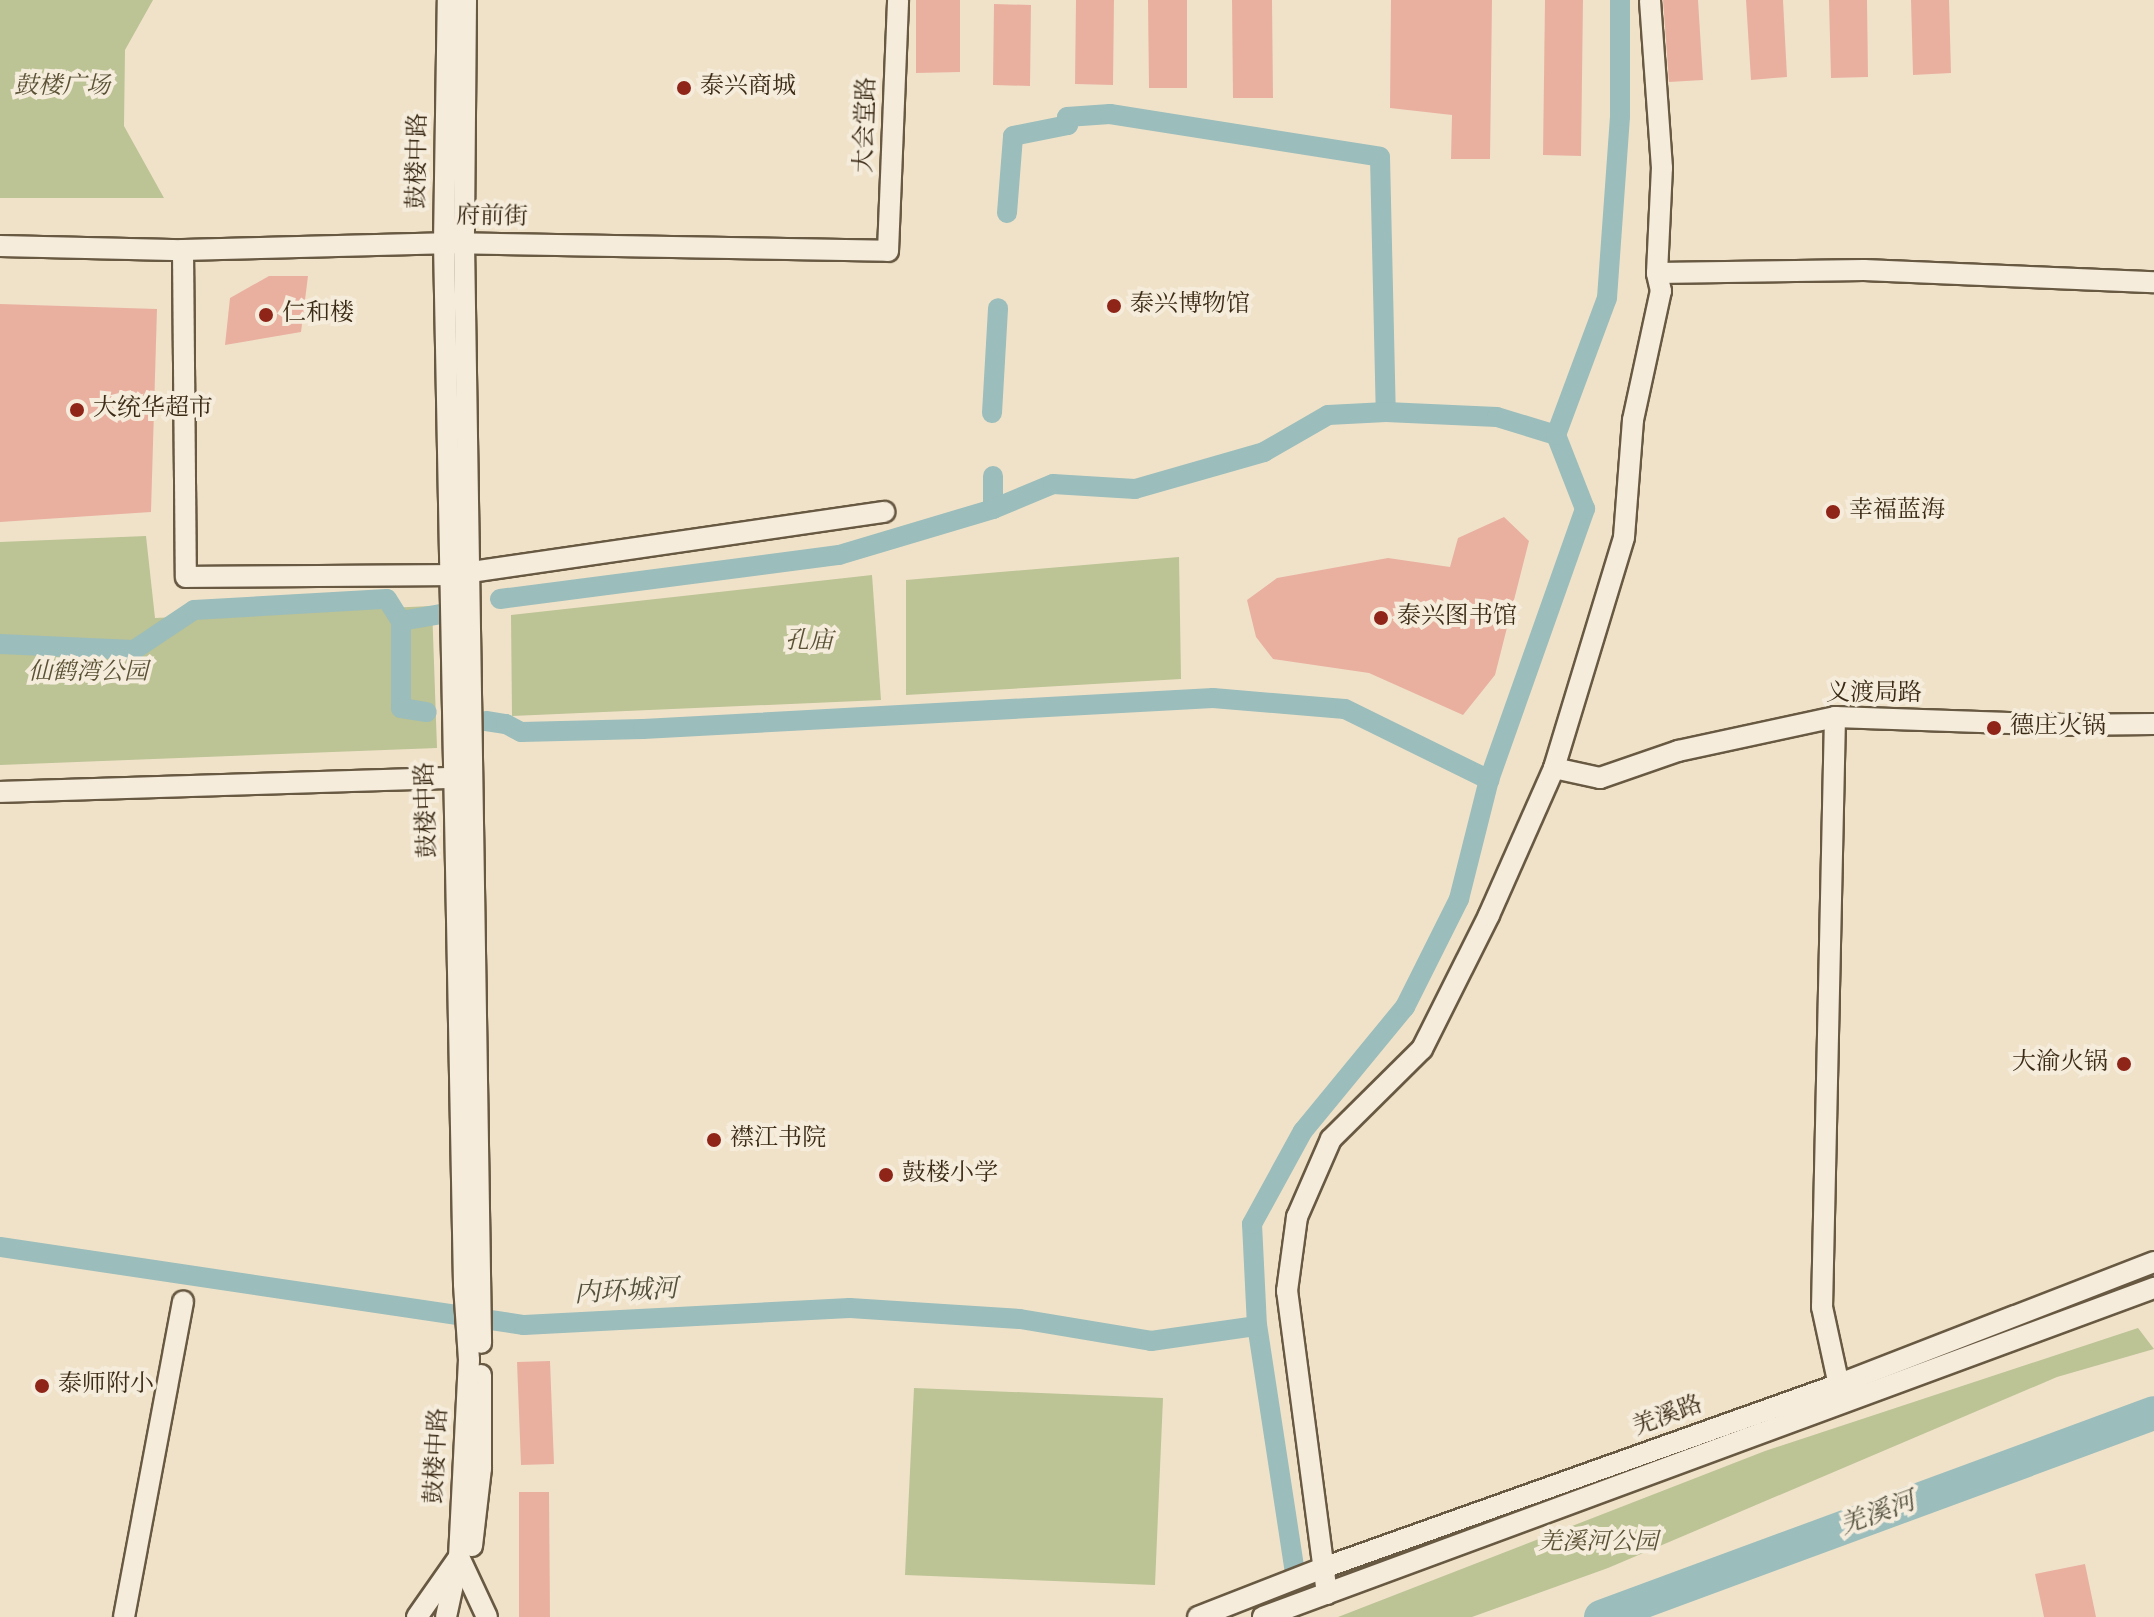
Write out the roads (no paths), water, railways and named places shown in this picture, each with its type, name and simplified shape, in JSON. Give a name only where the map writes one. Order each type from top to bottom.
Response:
[{"type":"street","name":"鼓楼中路","points":[[448,0],[460,573],[454,778],[473,1321]]},
{"type":"street","points":[[454,243],[466,0]]},
{"type":"street","name":"大会堂路","points":[[888,251],[898,0]]},
{"type":"street","points":[[1327,1594],[1287,1291],[1297,1217],[1331,1139],[1422,1049],[1489,915],[1554,768],[1624,537],[1633,420],[1661,291],[1657,273],[1662,168],[1650,0]]},
{"type":"street","name":"府前街","points":[[0,246],[183,250],[454,243],[888,251]]},
{"type":"street","points":[[183,250],[186,577],[460,573],[884,512]]},
{"type":"street","points":[[1657,273],[1864,270],[2154,282]]},
{"type":"street","points":[[460,573],[473,1321],[481,1468],[464,1566],[460,1617]]},
{"type":"street","points":[[1835,717],[1822,1307],[1840,1394]]},
{"type":"street","name":"义渡局路","points":[[1554,768],[1600,778],[1678,751],[1835,717],[2060,725],[2154,724]]},
{"type":"street","points":[[0,792],[454,778]]},
{"type":"street","name":"羌溪路","points":[[1263,1617],[2050,1313],[2154,1262]]},
{"type":"street","name":"羌溪路","points":[[2050,1313],[2154,1288]]},
{"type":"street","points":[[124,1617],[183,1301]]},
{"type":"street","name":"羌溪路","points":[[1198,1617],[1323,1568],[1840,1394]]},
{"type":"street","points":[[417,1617],[464,1566]]},
{"type":"street","points":[[446,1617],[464,1566]]},
{"type":"street","points":[[464,1566],[487,1617]]},
{"type":"waterway","points":[[1295,1573],[1257,1326],[1252,1224],[1303,1131],[1405,1007],[1459,899],[1489,780],[1585,509],[1556,435],[1607,298],[1620,116],[1620,0]]},
{"type":"waterway","points":[[1007,213],[1013,136],[1068,125],[1067,117],[1110,114],[1380,157],[1386,412],[1497,417],[1556,435]]},
{"type":"waterway","points":[[992,413],[998,308]]},
{"type":"waterway","points":[[500,599],[839,555],[993,509],[1053,484],[1135,489],[1264,452],[1328,415],[1386,412]]},
{"type":"waterway","points":[[993,476],[993,509]]},
{"type":"waterway","points":[[0,644],[134,650],[194,610],[387,599],[401,621],[401,708],[427,712]]},
{"type":"waterway","points":[[401,621],[440,614]]},
{"type":"waterway","points":[[486,721],[506,724],[521,732],[643,729],[1213,698],[1345,709],[1489,780]]},
{"type":"waterway","name":"内环城河","points":[[0,1247],[524,1325],[850,1308],[1020,1319],[1151,1341],[1257,1326]]},
{"type":"waterway","name":"羌溪河","points":[[1601,1617],[2154,1413]]},
{"type":"place","name":"泰兴商城","points":[[684,88]]},
{"type":"place","name":"泰兴博物馆","points":[[1114,306]]},
{"type":"place","name":"仁和楼","points":[[266,315]]},
{"type":"place","name":"大统华超市","points":[[77,410]]},
{"type":"place","name":"幸福蓝海","points":[[1833,512]]},
{"type":"place","name":"泰兴图书馆","points":[[1381,618]]},
{"type":"place","name":"德庄火锅","points":[[1994,728]]},
{"type":"place","name":"大渝火锅","points":[[2124,1064]]},
{"type":"place","name":"襟江书院","points":[[714,1140]]},
{"type":"place","name":"鼓楼小学","points":[[886,1175]]},
{"type":"place","name":"泰师附小","points":[[42,1386]]},
{"type":"park label","name":"鼓楼广场","points":[[62,88]]},
{"type":"park label","name":"孔庙","points":[[809,643]]},
{"type":"park label","name":"仙鹤湾公园","points":[[88,674]]},
{"type":"park label","name":"羌溪河公园","points":[[1598,1544]]}]
